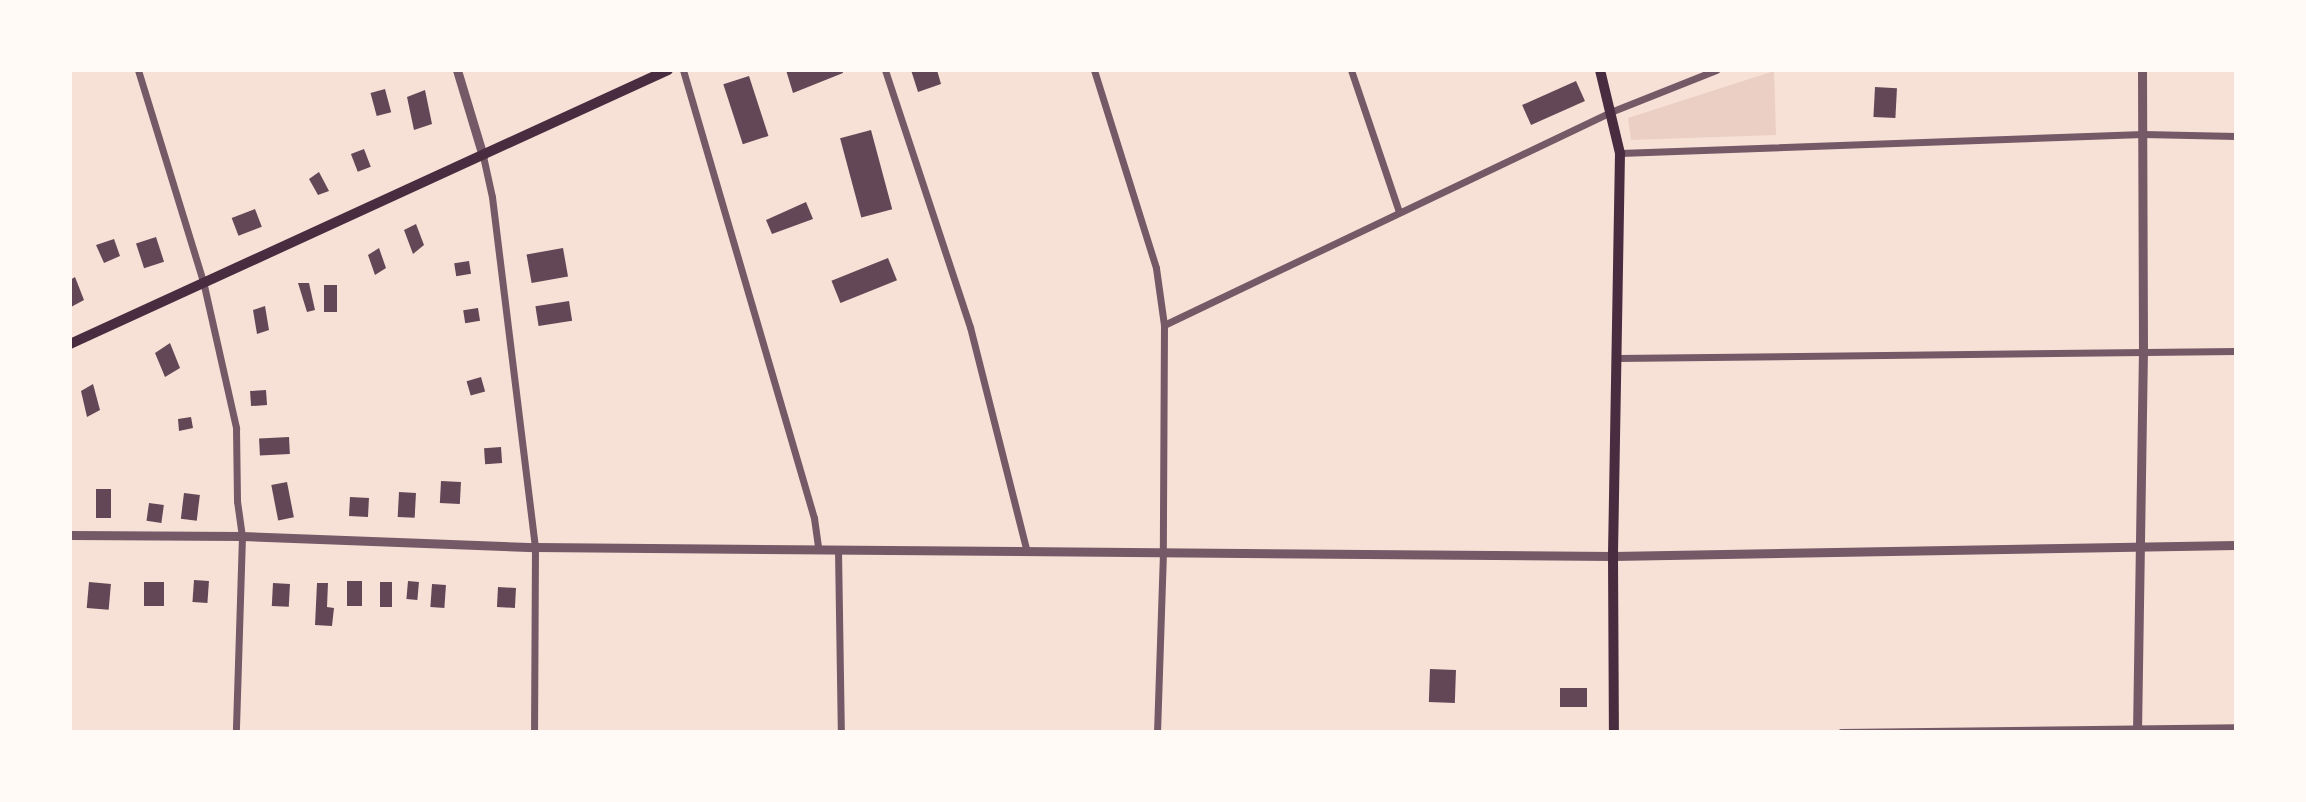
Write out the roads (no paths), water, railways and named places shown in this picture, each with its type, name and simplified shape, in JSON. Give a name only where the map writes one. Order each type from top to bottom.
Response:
[{"type":"main road","points":[[70,344],[668,70]]},
{"type":"main road","points":[[1600,70],[1613,111],[1620,153],[1613,556],[1614,732]]},
{"type":"street","points":[[138,70],[203,281],[236,428],[237,501],[242,536],[236,732]]},
{"type":"street","points":[[457,70],[492,197],[535,547],[534,732]]},
{"type":"street","points":[[683,70],[814,518],[818,548]]},
{"type":"street","points":[[885,70],[970,327],[1026,549]]},
{"type":"street","points":[[1094,70],[1156,268],[1164,325],[1163,552],[1157,732]]},
{"type":"street","points":[[1351,70],[1399,212]]},
{"type":"street","points":[[1164,325],[1613,111],[1716,70]]},
{"type":"street","points":[[2137,730],[2143,352],[2142,70]]},
{"type":"street","points":[[1620,153],[2143,134],[2236,136]]},
{"type":"street","points":[[1617,358],[2236,351]]},
{"type":"street","points":[[70,535],[242,536],[535,547],[1613,556],[2236,545]]},
{"type":"street","points":[[838,550],[841,732]]},
{"type":"street","points":[[1841,732],[2236,727]]}]
